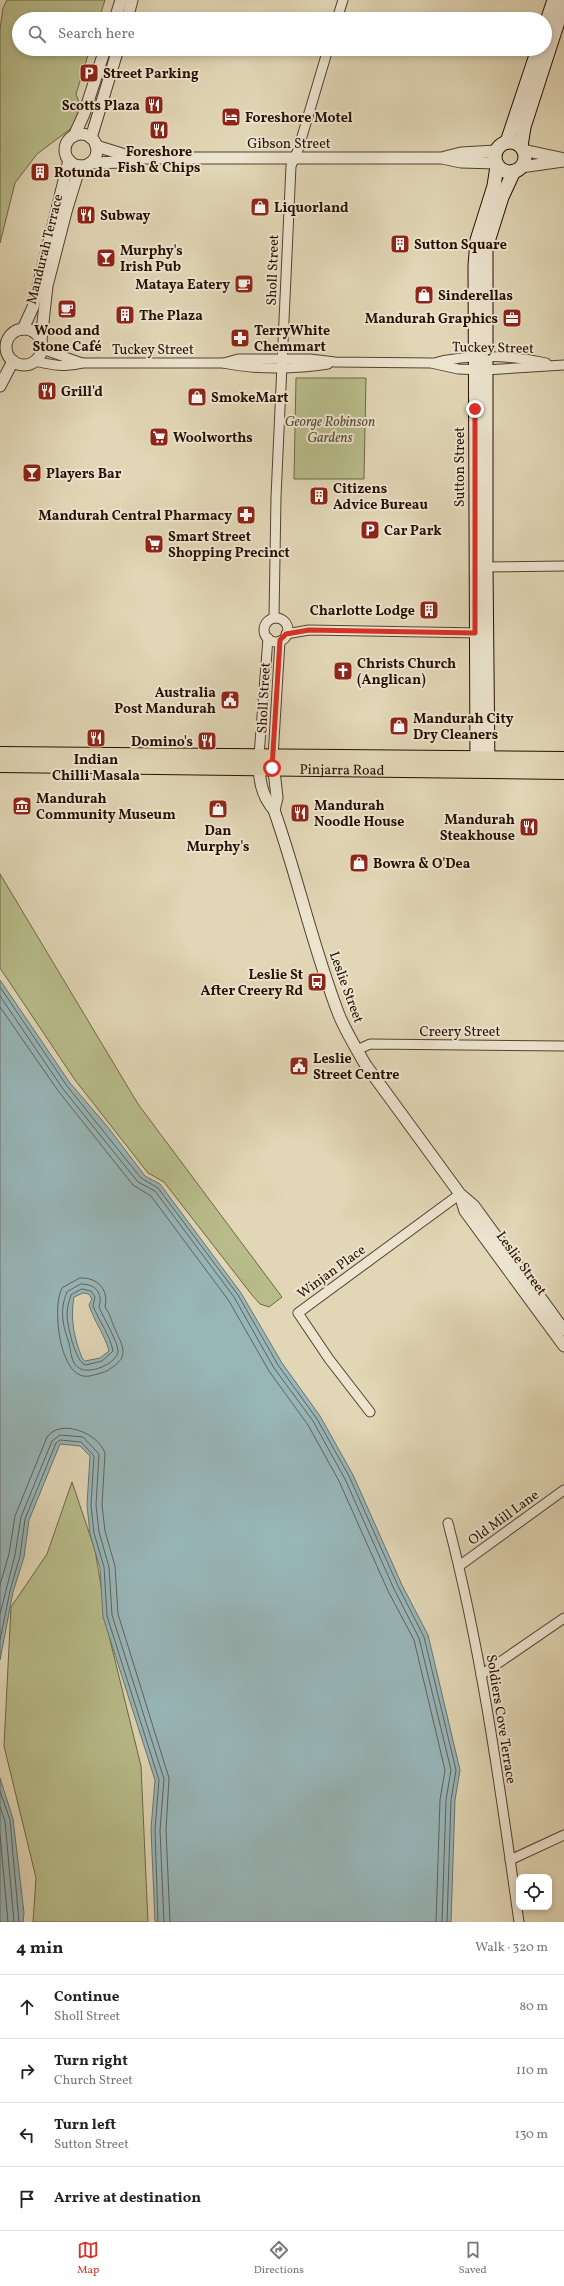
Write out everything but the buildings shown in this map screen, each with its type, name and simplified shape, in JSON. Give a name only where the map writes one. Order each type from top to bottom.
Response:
[{"type":"main road","points":[[550,12],[554,0]]},
{"type":"main road","points":[[552,40],[564,3]]},
{"type":"main road","points":[[507,142],[536,56]]},
{"type":"main road","points":[[522,148],[507,142],[498,146],[496,160],[505,171],[517,169],[525,159],[522,148],[524,126],[547,56]]},
{"type":"main road","name":"Sutton Street","points":[[482,764],[480,364],[477,240],[494,186],[496,160]]},
{"type":"main road","name":"Sutton Street","points":[[480,364],[486,248],[502,197],[517,169]]},
{"type":"main road","name":"Pinjarra Road","points":[[0,754],[266,762],[482,764],[564,759]]},
{"type":"main road","name":"Pinjarra Road","points":[[0,766],[266,762]]},
{"type":"main road","name":"Pinjarra Road","points":[[482,764],[564,772]]},
{"type":"street","points":[[117,12],[121,0]]},
{"type":"street","points":[[129,12],[132,0]]},
{"type":"street","points":[[339,12],[343,0]]},
{"type":"street","points":[[103,56],[84,114],[74,136],[66,146],[68,160],[86,164],[96,155],[94,142],[116,56]]},
{"type":"street","name":"Sholl Street","points":[[274,618],[282,363],[291,166],[326,56]]},
{"type":"street","points":[[74,136],[83,135],[94,142]]},
{"type":"street","name":"Gibson Street","points":[[94,142],[135,158]]},
{"type":"street","points":[[522,148],[564,160]]},
{"type":"street","name":"Gibson Street","points":[[86,164],[124,162],[135,158],[442,158],[461,153],[496,160]]},
{"type":"street","name":"Mandurah Terrace","points":[[23,329],[33,307],[68,160]]},
{"type":"street","points":[[517,169],[564,160]]},
{"type":"street","name":"Mandurah Terrace","points":[[41,344],[47,286],[67,208],[86,164]]},
{"type":"street","points":[[23,329],[34,332],[41,344],[35,361],[24,365],[13,361],[7,352],[7,342],[13,333],[23,329]]},
{"type":"street","name":"Tuckey Street","points":[[41,344],[82,363]]},
{"type":"street","name":"Tuckey Street","points":[[35,361],[56,366],[72,366],[82,363],[224,363],[238,359],[282,363],[310,359],[335,362],[431,363],[458,369],[480,364],[528,359],[560,365]]},
{"type":"street","points":[[0,386],[13,361]]},
{"type":"street","points":[[481,567],[564,566]]},
{"type":"street","points":[[309,630],[274,618],[267,621],[264,628],[268,638],[283,637],[309,630],[481,633]]},
{"type":"street","points":[[283,637],[287,629],[284,621]]},
{"type":"street","name":"Sholl Street","points":[[266,762],[283,637]]},
{"type":"street","name":"Sholl Street","points":[[266,762],[268,638]]},
{"type":"street","name":"Leslie Street","points":[[266,762],[277,798],[274,810],[328,982],[340,1017],[357,1050],[365,1064],[460,1194],[474,1206],[564,1330]]},
{"type":"street","name":"Creery Street","points":[[357,1050],[370,1044],[564,1046]]},
{"type":"street","name":"Leslie Street","points":[[460,1194],[465,1211],[564,1346]]},
{"type":"street","name":"Winjan Place","points":[[370,1412],[329,1359],[298,1313],[460,1194]]},
{"type":"street","name":"Old Mill Lane","points":[[459,1566],[564,1490]]},
{"type":"street","name":"Soldiers Cove Terrace","points":[[448,1523],[459,1566],[481,1675],[519,1922]]},
{"type":"street","points":[[481,1675],[564,1618]]},
{"type":"street","points":[[510,1860],[564,1835]]},
{"type":"green space","points":[[7,0],[105,0],[101,12],[12,12],[12,56],[88,56],[76,94],[82,111],[73,127],[37,154],[15,183],[0,243],[0,29],[3,8]]},
{"type":"green space","name":"George Robinson Gardens","points":[[296,378],[366,378],[364,479],[294,479]]},
{"type":"green space","points":[[0,874],[138,1104],[282,1297],[269,1307],[260,1304],[252,1295],[164,1182],[148,1173],[75,1080],[0,968]]},
{"type":"green space","points":[[72,1482],[95,1550],[110,1640],[141,1766],[148,1922],[33,1922],[36,1878],[4,1746],[11,1607],[47,1554]]},
{"type":"water","points":[[0,980],[70,1083],[107,1126],[145,1176],[160,1184],[241,1293],[282,1363],[320,1416],[353,1475],[402,1585],[428,1635],[460,1770],[455,1800],[451,1922],[155,1922],[151,1829],[155,1780],[103,1617],[100,1568],[90,1534],[87,1505],[90,1456],[80,1446],[60,1444],[29,1520],[24,1557],[13,1592],[0,1660]],"holes":[[[83,1293],[89,1294],[92,1299],[89,1305],[109,1351],[100,1358],[85,1361],[82,1358],[77,1343],[72,1313],[74,1297]]]},
{"type":"water","points":[[0,1778],[13,1819],[24,1913],[23,1922],[0,1922]]},
{"type":"place","name":"Street Parking","points":[[89,73]]},
{"type":"place","name":"Scotts Plaza","points":[[154,105]]},
{"type":"place","name":"Foreshore Motel","points":[[231,117]]},
{"type":"place","name":"Foreshore Fish & Chips","points":[[159,130]]},
{"type":"place","name":"Rotunda","points":[[40,172]]},
{"type":"place","name":"Liquorland","points":[[260,207]]},
{"type":"place","name":"Subway","points":[[86,215]]},
{"type":"place","name":"Sutton Square","points":[[400,244]]},
{"type":"place","name":"Murphy's Irish Pub","points":[[106,258]]},
{"type":"place","name":"Mataya Eatery","points":[[244,284]]},
{"type":"place","name":"Sinderellas","points":[[424,295]]},
{"type":"place","name":"Wood and Stone Café","points":[[67,309]]},
{"type":"place","name":"The Plaza","points":[[125,315]]},
{"type":"place","name":"Mandurah Graphics","points":[[512,318]]},
{"type":"place","name":"TerryWhite Chemmart","points":[[240,338]]},
{"type":"place","name":"Grill'd","points":[[47,391]]},
{"type":"place","name":"SmokeMart","points":[[197,397]]},
{"type":"place","name":"Woolworths","points":[[159,437]]},
{"type":"place","name":"Players Bar","points":[[32,473]]},
{"type":"place","name":"Citizens Advice Bureau","points":[[319,496]]},
{"type":"place","name":"Mandurah Central Pharmacy","points":[[246,515]]},
{"type":"place","name":"Car Park","points":[[370,530]]},
{"type":"place","name":"Smart Street Shopping Precinct","points":[[154,544]]},
{"type":"place","name":"Charlotte Lodge","points":[[429,610]]},
{"type":"place","name":"Christs Church (Anglican)","points":[[343,671]]},
{"type":"place","name":"Australia Post Mandurah","points":[[230,700]]},
{"type":"place","name":"Mandurah City Dry Cleaners","points":[[399,726]]},
{"type":"place","name":"Indian Chilli Masala","points":[[96,738]]},
{"type":"place","name":"Domino's","points":[[207,741]]},
{"type":"place","name":"Mandurah Community Museum","points":[[22,806]]},
{"type":"place","name":"Dan Murphy's","points":[[218,809]]},
{"type":"place","name":"Mandurah Noodle House","points":[[300,813]]},
{"type":"place","name":"Mandurah Steakhouse","points":[[529,827]]},
{"type":"place","name":"Bowra & O'Dea","points":[[359,863]]},
{"type":"place","name":"Leslie St After Creery Rd","points":[[317,982]]},
{"type":"place","name":"Leslie Street Centre","points":[[299,1066]]},
{"type":"route","points":[[272,768],[275,741],[280,640],[283,639],[286,634],[309,630],[475,633],[475,409]]}]
